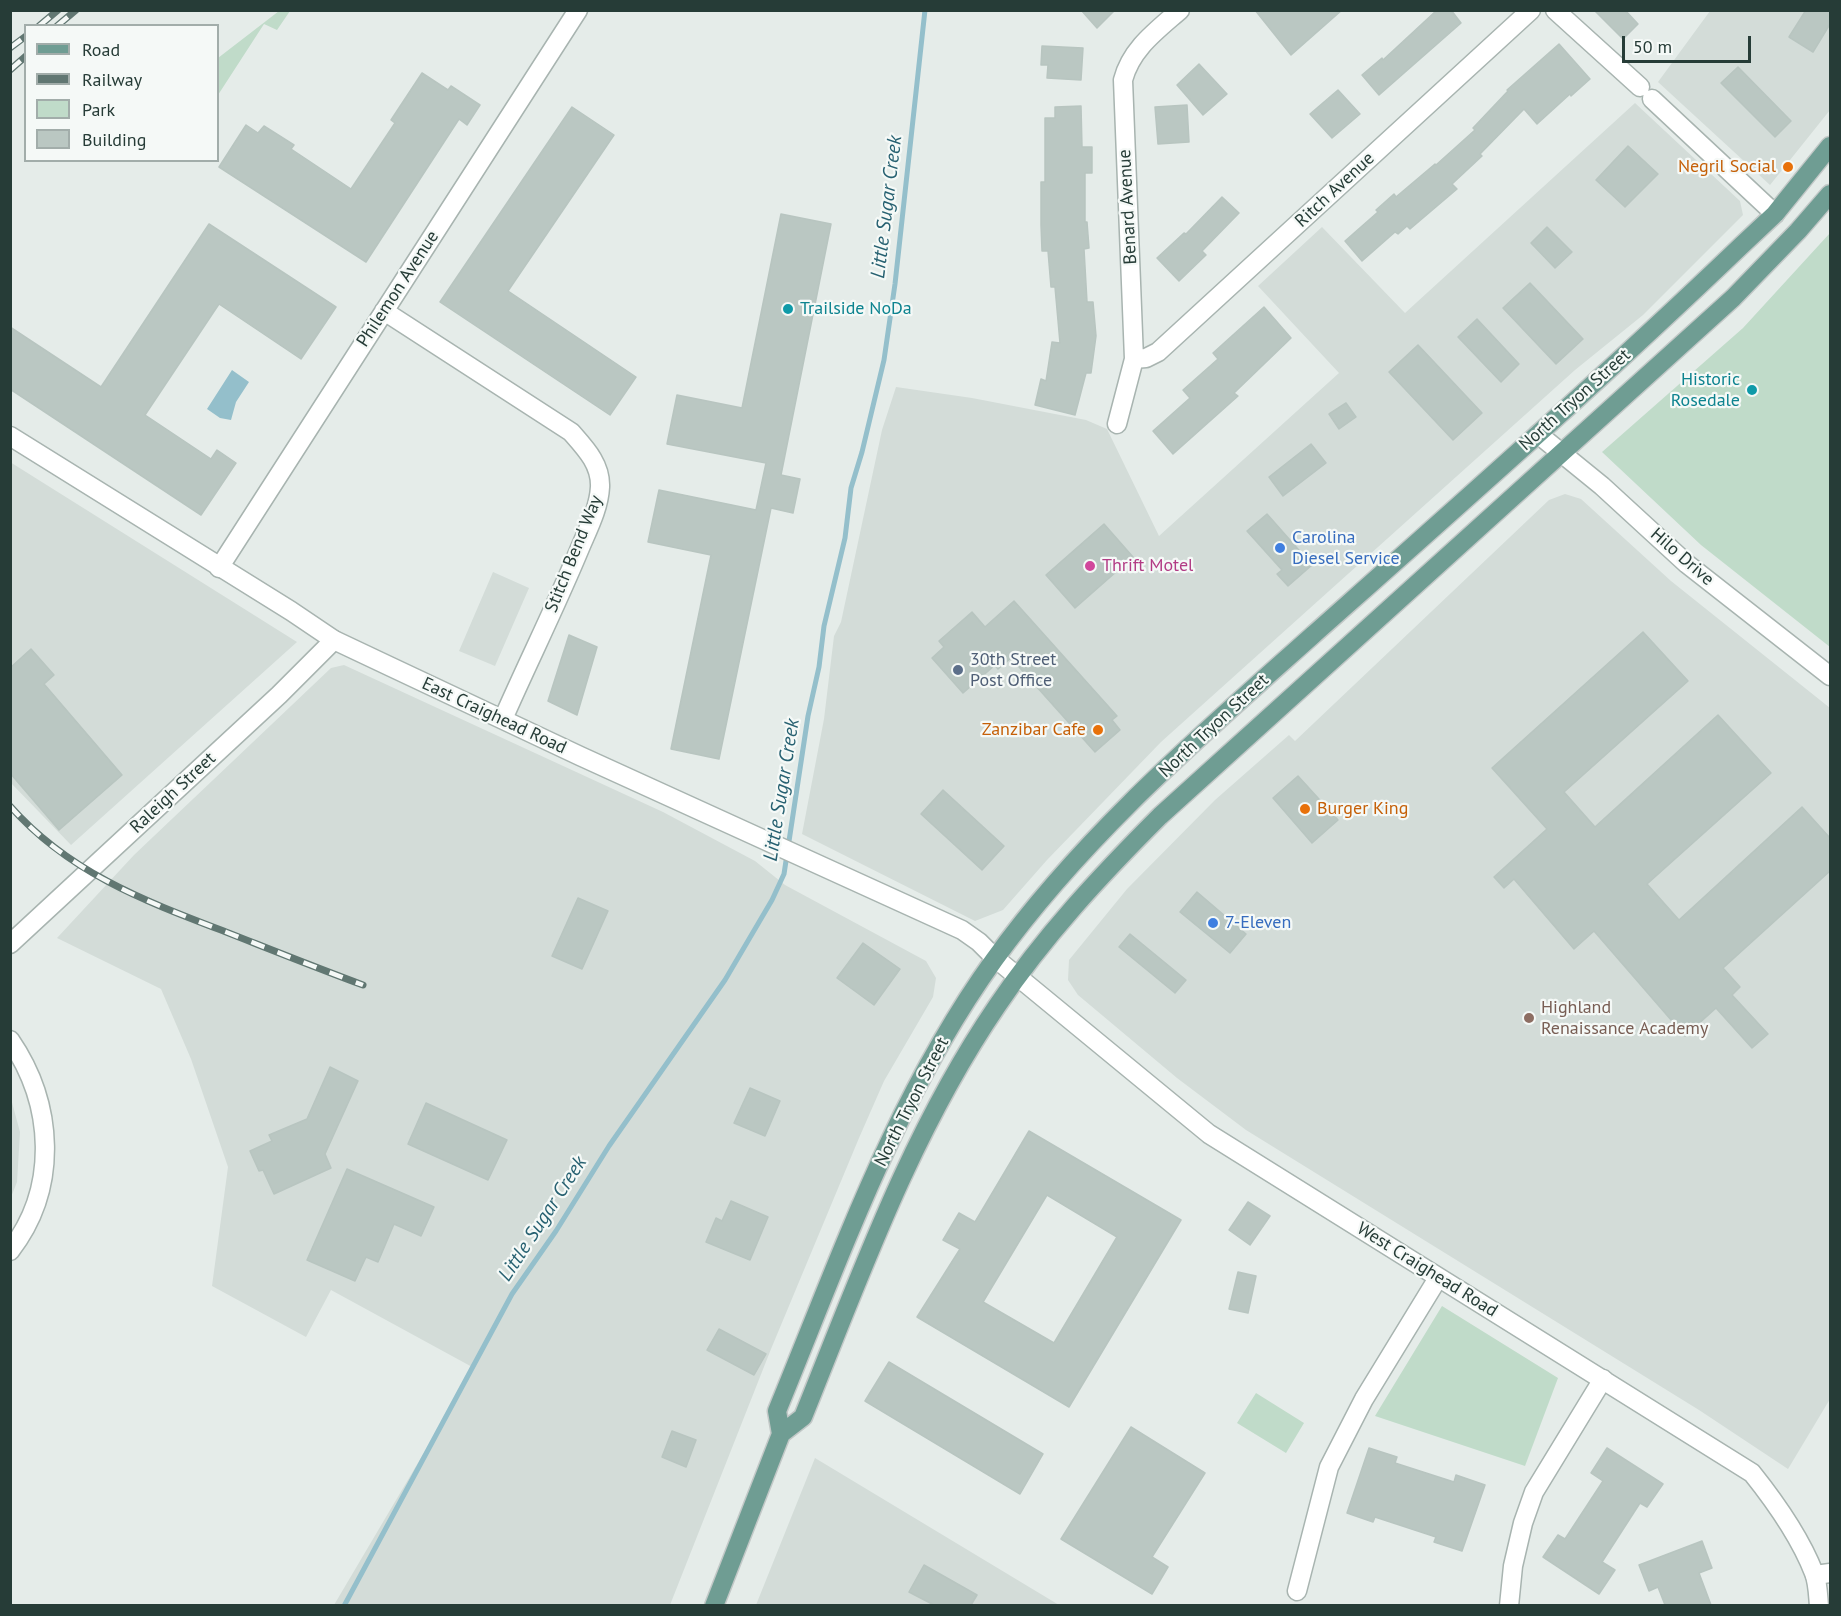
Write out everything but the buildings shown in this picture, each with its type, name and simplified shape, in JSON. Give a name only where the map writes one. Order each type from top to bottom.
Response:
[{"type":"main road","name":"North Tryon Street","points":[[781,1434],[777,1411],[878,1167],[934,1055],[995,958],[1052,887],[1115,818],[1205,732],[1538,434],[1775,214],[1830,146]]},
{"type":"main road","name":"North Tryon Street","points":[[714,1605],[781,1434],[802,1417],[882,1221],[924,1129],[960,1063],[997,1005],[1037,951],[1083,897],[1160,816],[1733,298],[1798,231],[1830,194]]},
{"type":"street","name":"Philemon Avenue","points":[[219,568],[578,10]]},
{"type":"street","name":"Benard Avenue","points":[[1117,424],[1134,359],[1123,80],[1133,55],[1145,41],[1180,10]]},
{"type":"street","name":"Ritch Avenue","points":[[1134,359],[1146,358],[1158,352],[1531,10]]},
{"type":"street","points":[[1555,10],[1775,214]]},
{"type":"street","name":"Stitch Bend Way","points":[[384,311],[571,432],[597,465],[600,486],[596,509],[502,719]]},
{"type":"street","name":"Hilo Drive","points":[[1538,434],[1602,486],[1687,564],[1830,676]]},
{"type":"street","name":"East Craighead Road","points":[[10,436],[334,640],[962,930],[979,942],[995,958]]},
{"type":"street","name":"Raleigh Street","points":[[10,944],[271,702],[334,640]]},
{"type":"street","name":"West Craighead Road","points":[[995,958],[1209,1134],[1752,1473],[1775,1502],[1794,1534],[1823,1574],[1819,1605]]},
{"type":"street","points":[[10,1040],[22,1057],[43,1114],[45,1160],[44,1174],[32,1215],[10,1251]]},
{"type":"street","points":[[1297,1591],[1329,1467],[1364,1399],[1438,1278]]},
{"type":"street","points":[[1509,1605],[1513,1566],[1523,1522],[1534,1492],[1603,1379]]},
{"type":"shaded area","points":[[1710,11],[1830,11],[1830,110],[1770,185],[1658,82]]},
{"type":"shaded area","points":[[1635,103],[1740,201],[1743,215],[1643,315],[1575,370],[1161,742],[1047,860],[1003,910],[975,921],[802,834],[824,719],[834,636],[841,622],[882,430],[896,387],[972,398],[1086,420],[1107,429],[1159,536],[1339,373],[1258,286],[1322,227],[1405,313]]},
{"type":"shaded area","points":[[10,462],[297,642],[71,845],[11,783]]},
{"type":"shaded area","name":"Highland Renaissance Academy","points":[[1565,494],[1581,499],[1671,581],[1830,708],[1830,1399],[1788,1469],[1699,1410],[1246,1130],[1177,1078],[1078,995],[1068,980],[1069,960],[1127,889],[1215,800],[1289,735],[1295,741],[1549,500]]},
{"type":"shaded area","points":[[493,572],[529,588],[495,666],[459,651]]},
{"type":"shaded area","points":[[344,665],[663,812],[755,861],[785,885],[926,961],[936,978],[933,997],[884,1081],[859,1138],[771,1349],[670,1605],[334,1605],[474,1368],[331,1290],[306,1337],[212,1286],[228,1167],[191,1059],[161,989],[57,938],[134,855],[331,668]]},
{"type":"shaded area","points":[[10,1095],[20,1132],[17,1182],[11,1197]]},
{"type":"shaded area","points":[[815,1458],[1059,1605],[756,1605]]},
{"type":"green space","points":[[279,11],[290,11],[277,30],[264,24],[219,93],[219,57]]},
{"type":"green space","name":"Historic Rosedale","points":[[1830,233],[1830,647],[1701,545],[1602,452],[1743,328]]},
{"type":"green space","points":[[1442,1306],[1558,1378],[1525,1466],[1375,1416]]},
{"type":"green space","points":[[1256,1393],[1304,1423],[1286,1453],[1237,1423]]},
{"type":"water","points":[[232,370],[249,382],[236,402],[231,420],[220,418],[207,409]]},
{"type":"waterway","name":"Little Sugar Creek","points":[[344,1606],[512,1294],[556,1231],[609,1146],[725,980],[772,900],[784,874],[824,626],[845,538],[851,488],[884,360],[895,284],[925,10]]},
{"type":"railway","points":[[41,24],[58,10]]},
{"type":"railway","points":[[59,24],[76,10]]},
{"type":"railway","points":[[10,48],[24,38]]},
{"type":"railway","points":[[10,70],[24,58]]},
{"type":"railway","points":[[10,806],[57,850],[110,882],[166,909],[363,985]]},
{"type":"place","name":"Negril Social","points":[[1788,167]]},
{"type":"place","name":"Trailside NoDa","points":[[788,309]]},
{"type":"place","name":"Historic Rosedale","points":[[1752,390]]},
{"type":"place","name":"Carolina Diesel Service","points":[[1280,548]]},
{"type":"place","name":"Thrift Motel","points":[[1090,566]]},
{"type":"place","name":"30th Street Post Office","points":[[958,670]]},
{"type":"place","name":"Zanzibar Cafe","points":[[1098,730]]},
{"type":"place","name":"Burger King","points":[[1305,809]]},
{"type":"place","name":"7-Eleven","points":[[1213,923]]},
{"type":"place","name":"Highland Renaissance Academy","points":[[1529,1018]]}]
